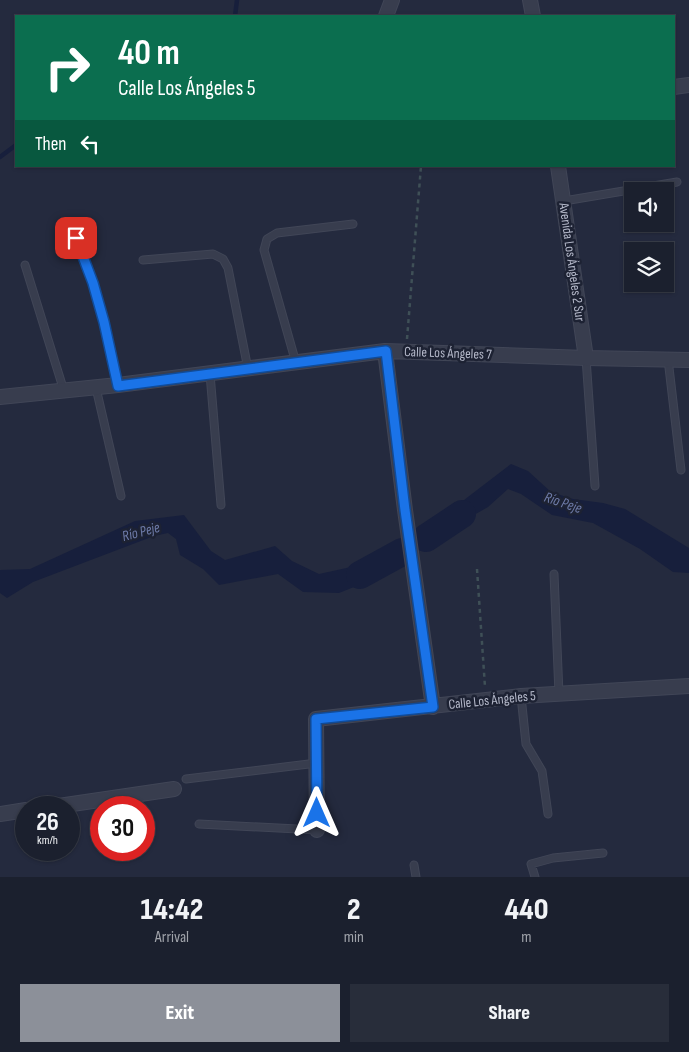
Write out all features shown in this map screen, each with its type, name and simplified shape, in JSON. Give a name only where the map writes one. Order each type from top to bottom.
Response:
[{"type":"street","points":[[386,15],[392,0]]},
{"type":"street","points":[[530,0],[533,15]]},
{"type":"street","points":[[675,87],[689,85]]},
{"type":"street","name":"Avenida Los Ángeles 2 Sur","points":[[558,167],[586,358]]},
{"type":"street","points":[[386,351],[433,707]]},
{"type":"street","name":"Calle Los Ángeles 7","points":[[0,397],[118,386],[386,351],[689,360]]},
{"type":"street","name":"Calle Los Ángeles 5","points":[[317,830],[316,719],[521,696],[689,686]]},
{"type":"street","points":[[80,803],[174,789]]},
{"type":"street","points":[[0,814],[15,812]]},
{"type":"lane","points":[[564,201],[677,182]]},
{"type":"lane","points":[[71,223],[93,283],[118,386]]},
{"type":"lane","points":[[296,362],[264,250],[267,239],[277,233],[353,224]]},
{"type":"lane","points":[[143,260],[213,254],[223,259],[228,268],[248,369]]},
{"type":"lane","points":[[25,265],[64,391]]},
{"type":"lane","points":[[586,358],[595,486]]},
{"type":"lane","points":[[668,359],[681,470]]},
{"type":"lane","points":[[210,374],[221,505]]},
{"type":"lane","points":[[96,388],[121,496]]},
{"type":"lane","points":[[554,574],[559,694]]},
{"type":"lane","points":[[521,696],[526,744],[542,771],[548,814]]},
{"type":"lane","points":[[186,779],[316,763]]},
{"type":"lane","points":[[199,824],[317,830]]},
{"type":"lane","points":[[536,877],[531,864],[553,858],[603,854]]},
{"type":"lane","points":[[414,865],[416,877]]},
{"type":"path","points":[[406,352],[421,167]]},
{"type":"path","points":[[477,569],[486,700]]},
{"type":"water","points":[[511,464],[528,471],[551,492],[573,499],[603,503],[625,509],[689,548],[689,573],[673,572],[640,549],[593,523],[552,515],[521,494],[508,489],[488,507],[439,535],[431,534],[434,523]]},
{"type":"water","points":[[184,515],[211,551],[225,560],[275,546],[292,561],[319,574],[392,558],[374,579],[339,593],[303,592],[278,574],[219,585],[203,569],[180,555],[176,539],[168,533],[154,536],[33,582],[7,598],[0,593],[0,570],[30,569],[135,521]]},
{"type":"waterway","points":[[235,15],[237,0]]},
{"type":"waterway","points":[[0,157],[15,146]]},
{"type":"waterway","name":"Río Peje","points":[[426,538],[462,514]]},
{"type":"waterway","name":"Río Peje","points":[[360,575],[402,552]]},
{"type":"route","points":[[76,238],[93,283],[118,386],[386,351],[405,510],[433,707],[316,719],[317,813]]}]
